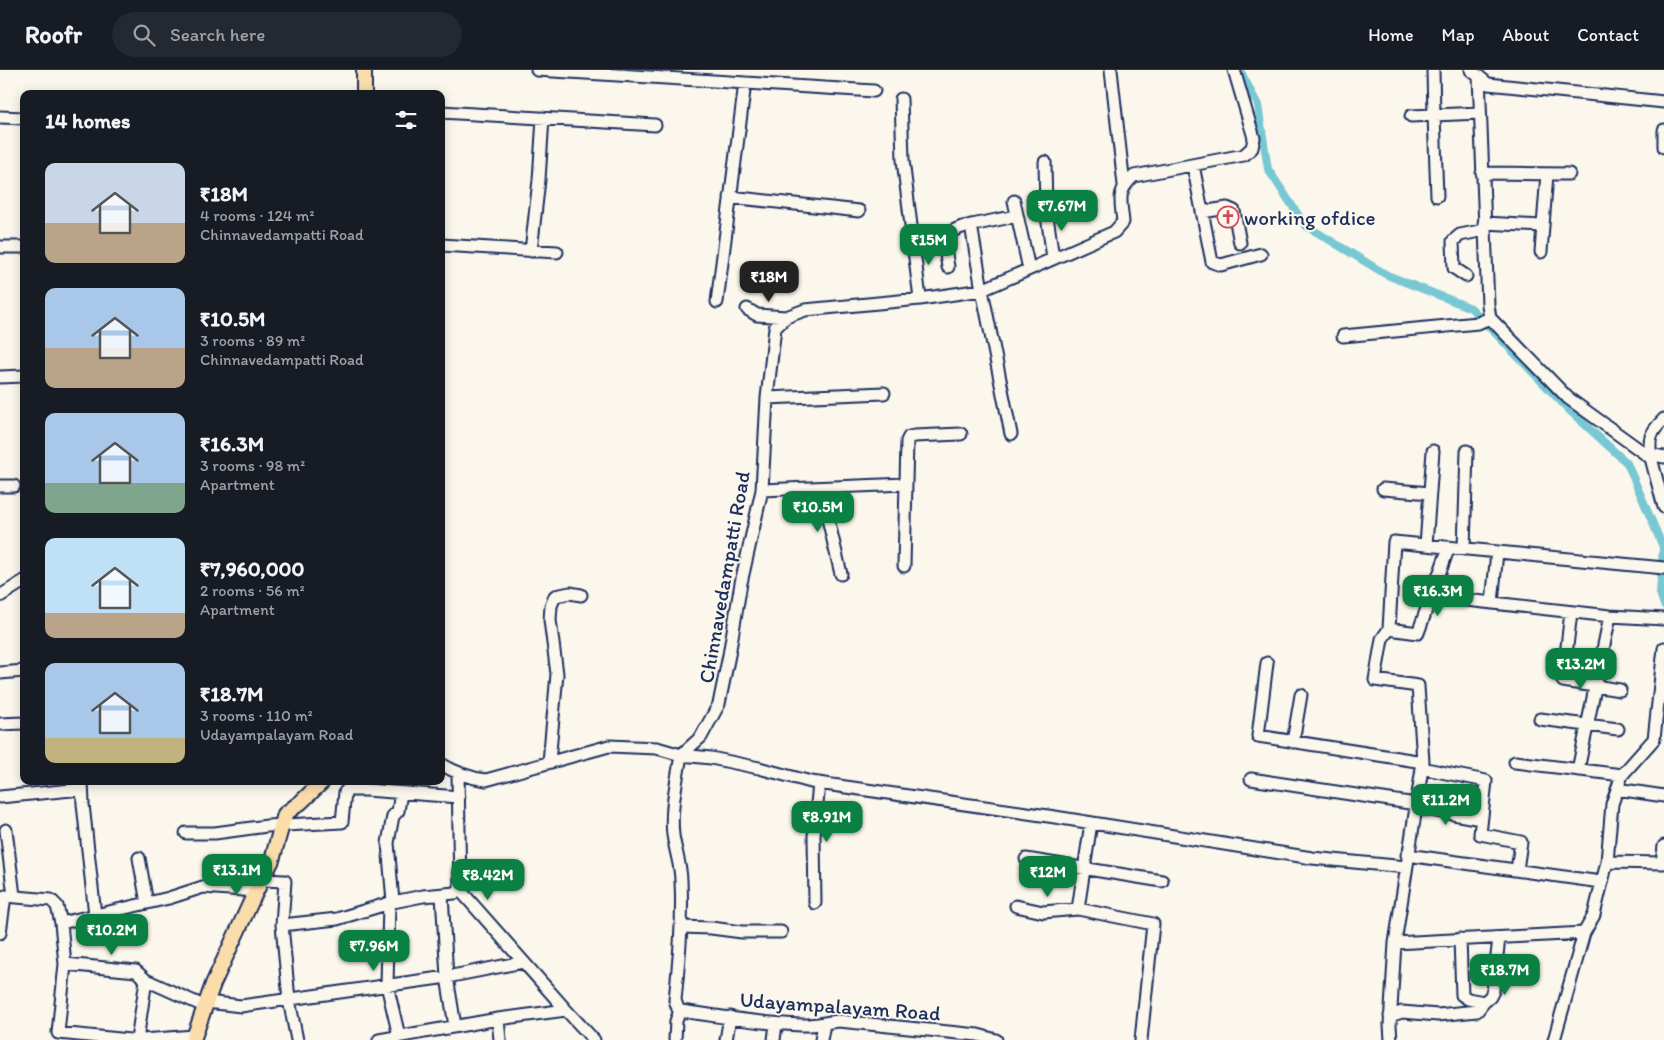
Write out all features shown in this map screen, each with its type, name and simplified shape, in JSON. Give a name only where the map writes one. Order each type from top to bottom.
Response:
[{"type":"main road","points":[[364,70],[364,90]]},
{"type":"main road","points":[[193,1038],[213,984],[272,860],[285,814],[319,785]]},
{"type":"street","points":[[537,70],[874,92]]},
{"type":"street","points":[[747,309],[757,315],[786,317],[805,310],[920,299],[982,290],[1114,232],[1123,222],[1120,197],[1124,185],[1111,70]]},
{"type":"street","points":[[1124,185],[1134,176],[1244,155],[1252,148],[1254,138],[1234,70]]},
{"type":"street","points":[[1433,70],[1437,196]]},
{"type":"street","points":[[1475,73],[1488,84],[1664,102]]},
{"type":"street","points":[[1475,73],[1480,113],[1484,226],[1490,318],[1568,398],[1651,456],[1664,456]]},
{"type":"street","points":[[717,302],[745,83]]},
{"type":"street","points":[[901,99],[903,160],[920,299]]},
{"type":"street","points":[[445,112],[655,125]]},
{"type":"street","points":[[1411,116],[1480,113]]},
{"type":"street","points":[[0,118],[20,118]]},
{"type":"street","points":[[531,251],[539,180],[543,118]]},
{"type":"street","points":[[1664,130],[1664,147]]},
{"type":"street","points":[[1045,162],[1046,209],[1053,258]]},
{"type":"street","points":[[1194,165],[1212,262],[1221,265],[1261,254]]},
{"type":"street","points":[[1482,173],[1569,174]]},
{"type":"street","points":[[1541,252],[1548,174]]},
{"type":"street","points":[[730,197],[859,211]]},
{"type":"street","points":[[1014,201],[1028,269]]},
{"type":"street","points":[[1202,212],[1228,208],[1234,211],[1240,243]]},
{"type":"street","points":[[912,242],[943,235],[971,225],[1016,216]]},
{"type":"street","points":[[971,225],[1011,434]]},
{"type":"street","points":[[1466,276],[1454,268],[1453,241],[1460,235],[1484,226],[1543,226]]},
{"type":"street","points":[[943,235],[948,267]]},
{"type":"street","points":[[445,245],[558,252]]},
{"type":"street","points":[[0,247],[20,247]]},
{"type":"street","name":"Chinnavedampatti Road","points":[[681,755],[701,737],[719,704],[741,583],[762,490],[774,328],[786,317]]},
{"type":"street","points":[[1343,336],[1478,323],[1490,318]]},
{"type":"street","points":[[0,377],[20,376]]},
{"type":"street","points":[[768,398],[884,393]]},
{"type":"street","points":[[1664,419],[1652,432],[1649,444],[1664,507]]},
{"type":"street","points":[[904,566],[907,441],[909,437],[961,434]]},
{"type":"street","points":[[1426,545],[1434,451]]},
{"type":"street","points":[[1464,549],[1467,451]]},
{"type":"street","points":[[762,490],[906,484]]},
{"type":"street","points":[[0,486],[14,486]]},
{"type":"street","points":[[825,488],[829,524],[841,574]]},
{"type":"street","points":[[1383,489],[1430,494]]},
{"type":"street","points":[[1390,1040],[1395,943],[1422,765],[1418,686],[1375,680],[1382,639],[1389,628],[1394,542],[1664,568]]},
{"type":"street","points":[[1389,628],[1418,633],[1449,548]]},
{"type":"street","points":[[1492,603],[1497,552]]},
{"type":"street","points":[[0,596],[20,584]]},
{"type":"street","points":[[549,762],[557,674],[550,620],[551,606],[555,596],[570,593],[581,595]]},
{"type":"street","points":[[1457,599],[1610,616],[1664,619]]},
{"type":"street","points":[[1571,612],[1563,681],[1620,690]]},
{"type":"street","points":[[1578,770],[1610,616]]},
{"type":"street","points":[[1554,1040],[1584,934],[1594,915],[1607,862],[1612,804],[1622,775],[1654,739],[1664,648]]},
{"type":"street","points":[[1267,663],[1258,736],[1422,765],[1486,781],[1480,834],[1521,842],[1517,870]]},
{"type":"street","points":[[0,673],[20,670]]},
{"type":"street","points":[[1294,742],[1301,695]]},
{"type":"street","points":[[1540,719],[1618,729]]},
{"type":"street","points":[[0,724],[20,723]]},
{"type":"street","points":[[445,766],[458,774],[486,780],[609,746],[656,748],[681,755],[711,758],[819,783],[1091,822],[1312,858],[1406,867]]},
{"type":"street","points":[[675,1040],[676,1021],[680,1011],[675,1000],[681,927],[682,879],[674,836],[673,800],[681,755]]},
{"type":"street","points":[[1515,762],[1622,775]]},
{"type":"street","points":[[458,774],[460,890],[594,1040]]},
{"type":"street","points":[[1251,779],[1482,819]]},
{"type":"street","points":[[815,903],[814,836],[819,783]]},
{"type":"street","points":[[0,797],[82,785],[95,915]]},
{"type":"street","points":[[1617,789],[1664,796]]},
{"type":"street","points":[[186,833],[215,833],[282,825],[342,822],[345,792],[347,790],[459,797]]},
{"type":"street","points":[[399,1036],[387,985],[391,902],[388,843],[393,816],[398,811],[401,793]]},
{"type":"street","points":[[1078,909],[1091,822]]},
{"type":"street","points":[[6,830],[14,896]]},
{"type":"street","points":[[1607,862],[1663,863],[1664,846]]},
{"type":"street","points":[[1408,855],[1601,882]]},
{"type":"street","points":[[139,858],[147,903]]},
{"type":"street","points":[[1026,859],[1162,881]]},
{"type":"street","points":[[61,923],[203,888],[259,886],[285,881],[282,925],[289,1000],[297,1040]]},
{"type":"street","points":[[282,925],[337,919],[391,902],[454,893],[460,890]]},
{"type":"street","points":[[442,895],[447,977],[455,1026]]},
{"type":"street","points":[[0,934],[5,896],[51,900],[58,906],[65,964],[57,1036],[130,1040]]},
{"type":"street","points":[[1016,906],[1043,912],[1078,909],[1154,924],[1141,1040]]},
{"type":"street","points":[[681,927],[742,932],[781,932]]},
{"type":"street","points":[[1395,943],[1584,934]]},
{"type":"street","points":[[1390,1016],[1402,1012],[1438,1015],[1477,1011],[1493,991],[1499,938]]},
{"type":"street","points":[[1460,940],[1462,995],[1468,1000],[1484,1002]]},
{"type":"street","points":[[65,964],[136,971],[146,980],[206,1004],[241,1006],[447,977],[523,962]]},
{"type":"street","points":[[138,1040],[146,980]]},
{"type":"street","points":[[379,1040],[498,1019],[566,1010]]},
{"type":"street","name":"Udayampalayam Road","points":[[680,1011],[776,1024],[824,1024],[839,1021],[978,1035],[996,1040]]},
{"type":"street","points":[[726,1040],[730,1017]]},
{"type":"street","points":[[498,1019],[500,1040]]},
{"type":"street","points":[[774,1040],[776,1024]]},
{"type":"street","points":[[821,1040],[824,1024]]},
{"type":"street","points":[[143,1040],[193,1038]]},
{"type":"waterway","points":[[1240,70],[1258,105],[1268,169],[1305,225],[1387,275],[1471,308],[1570,411],[1627,463],[1663,547],[1660,593],[1664,605]]},
{"type":"place","name":"working ofdice","points":[[1228,217]]}]
